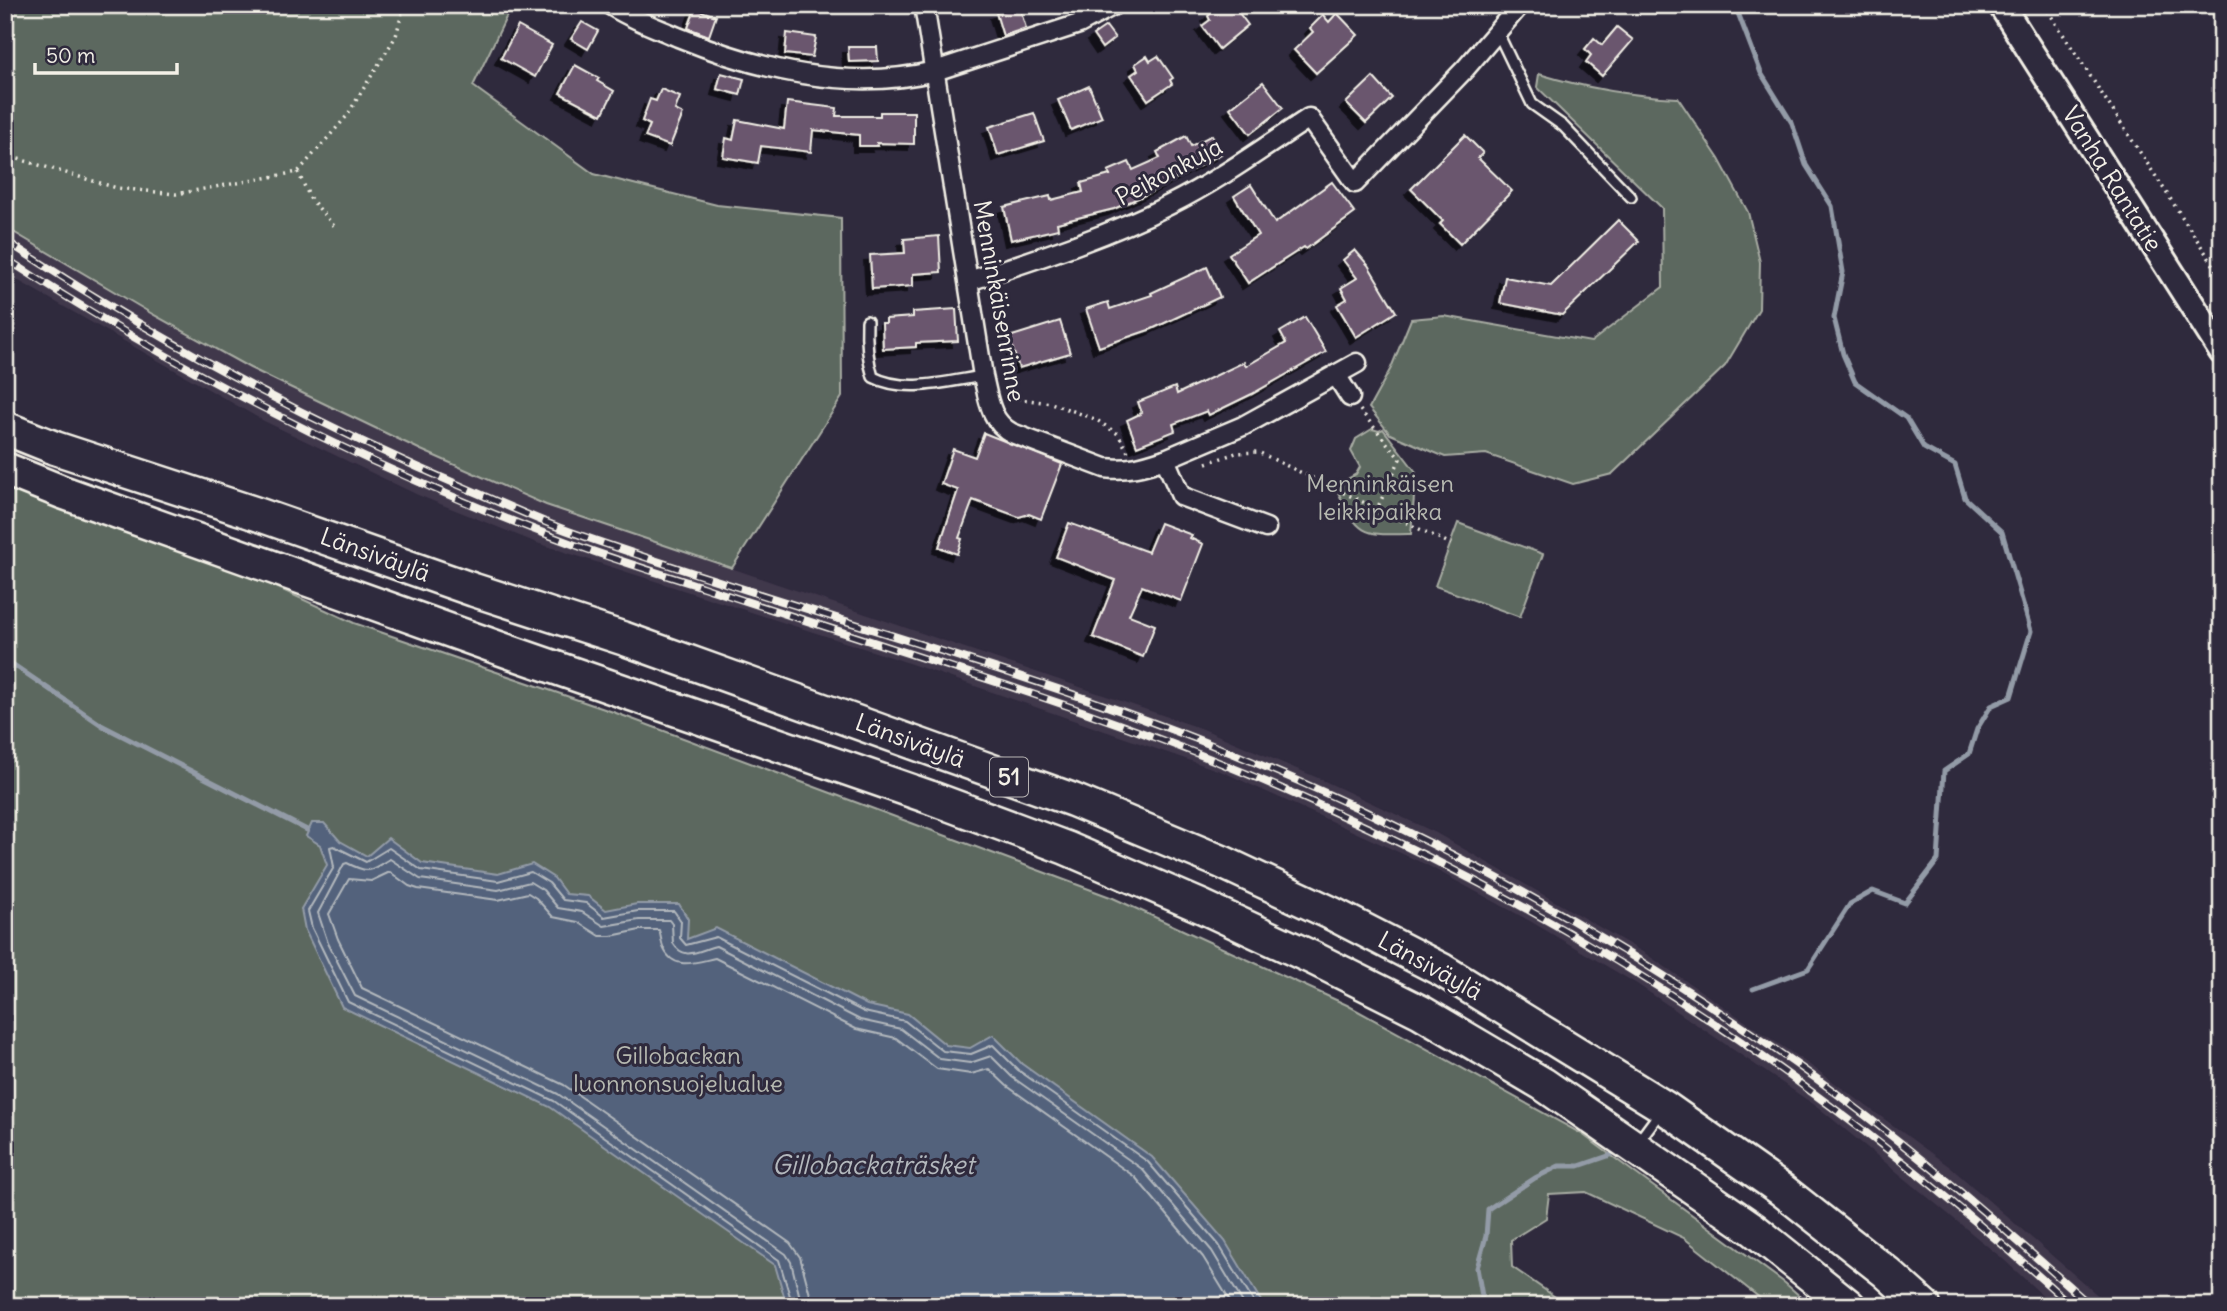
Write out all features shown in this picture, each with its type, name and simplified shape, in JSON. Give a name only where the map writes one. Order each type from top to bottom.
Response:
[{"type":"highway","name":"Länsiväylä","points":[[5,428],[55,448],[257,513],[474,590],[625,639],[1073,800],[1222,862],[1380,938],[1453,977],[1664,1107],[1783,1190],[1886,1272],[1924,1306]]},
{"type":"highway","name":"Länsiväylä","points":[[5,469],[75,497],[929,797],[1066,848],[1303,953],[1421,1012],[1543,1084],[1753,1229],[1849,1306]]},
{"type":"main road","name":"Vanha Rantatie","points":[[2001,5],[2222,352]]},
{"type":"street","points":[[610,5],[628,16],[709,50],[775,69],[836,78],[885,79],[935,71],[1079,24],[1114,5]]},
{"type":"street","name":"Menninkäisenrinne","points":[[924,5],[983,376],[999,425],[1012,433],[1105,468],[1121,470],[1168,467],[1357,363]]},
{"type":"street","points":[[1497,31],[1520,5]]},
{"type":"street","name":"Peikonkuja","points":[[969,281],[1037,260],[1168,206],[1309,118],[1355,183],[1465,69],[1497,31]]},
{"type":"street","points":[[1336,375],[1349,397]]},
{"type":"street","points":[[1168,467],[1181,496],[1266,528]]},
{"type":"lane","points":[[1497,31],[1532,104],[1563,126],[1630,197]]},
{"type":"lane","points":[[867,321],[868,362],[873,377],[886,384],[916,385],[983,376]]},
{"type":"lane","points":[[1634,1148],[1664,1107]]},
{"type":"path","points":[[5,155],[117,188],[176,194],[298,172],[346,117],[396,36],[404,5]]},
{"type":"path","points":[[2044,5],[2222,278]]},
{"type":"path","points":[[298,172],[310,198],[335,227]]},
{"type":"path","points":[[1349,397],[1400,459],[1377,509]]},
{"type":"path","points":[[1168,467],[1236,453],[1258,452],[1451,544]]},
{"type":"shaded area","points":[[5,227],[154,315],[546,505],[1203,729],[1318,778],[1436,833],[1646,954],[1817,1070],[1950,1167],[2110,1306],[2054,1306],[2003,1259],[1819,1108],[1637,984],[1427,865],[1223,772],[894,658],[537,543],[418,495],[264,421],[5,273]]},
{"type":"green space","points":[[5,5],[512,5],[473,86],[594,174],[717,205],[841,218],[842,397],[732,568],[546,505],[421,450],[250,368],[5,227]]},
{"type":"green space","points":[[1539,74],[1608,90],[1678,98],[1719,159],[1748,212],[1760,262],[1759,309],[1725,366],[1612,474],[1573,484],[1486,454],[1445,457],[1390,434],[1369,408],[1391,368],[1411,319],[1444,316],[1591,342],[1663,287],[1662,208],[1537,87]]},
{"type":"green space","name":"Menninkäisen leikkipaikka","points":[[1372,429],[1383,429],[1416,472],[1411,534],[1382,534],[1364,530],[1351,516],[1337,490],[1339,484],[1356,474],[1360,467],[1351,451],[1356,439]]},
{"type":"green space","name":"Gillobackan luonnonsuojelualue","points":[[5,474],[226,564],[354,623],[616,713],[1113,898],[1347,1005],[1582,1134],[1785,1283],[1811,1306],[1770,1306],[1684,1238],[1586,1192],[1549,1194],[1546,1218],[1511,1240],[1512,1267],[1568,1306],[5,1306]]},
{"type":"green space","points":[[1458,523],[1543,554],[1520,617],[1435,586]]},
{"type":"water","name":"Gillobackaträsket","points":[[312,823],[324,823],[340,841],[367,856],[388,838],[422,863],[498,874],[532,864],[554,878],[566,894],[588,896],[606,910],[637,904],[679,904],[688,919],[687,939],[716,928],[867,1005],[908,1014],[946,1045],[970,1048],[993,1035],[1022,1064],[1152,1157],[1225,1241],[1264,1306],[787,1306],[775,1265],[550,1107],[342,1007],[305,930],[301,909],[327,865],[320,845],[306,836]]},
{"type":"building","points":[[1220,5],[1233,5],[1248,25],[1219,49],[1202,26],[1210,20],[1208,16]]},
{"type":"building","points":[[1019,6],[1026,28],[1003,36],[996,13]]},
{"type":"building","points":[[695,9],[716,16],[709,36],[688,28]]},
{"type":"building","points":[[1337,13],[1358,35],[1316,73],[1294,50],[1313,32],[1310,28],[1323,15],[1329,22]]},
{"type":"building","points":[[582,22],[598,31],[588,49],[571,39]]},
{"type":"building","points":[[518,26],[552,45],[535,77],[501,58]]},
{"type":"building","points":[[1106,26],[1115,38],[1102,48],[1093,35]]},
{"type":"building","points":[[1617,27],[1633,40],[1602,76],[1586,62],[1591,55],[1585,49],[1594,38],[1602,45]]},
{"type":"building","points":[[787,33],[816,37],[812,57],[785,54]]},
{"type":"building","points":[[848,47],[877,47],[878,61],[849,62]]},
{"type":"building","points":[[1147,56],[1150,61],[1158,56],[1173,78],[1170,80],[1172,84],[1148,100],[1131,75],[1138,70],[1135,64]]},
{"type":"building","points":[[575,65],[599,78],[597,81],[614,91],[602,115],[560,93]]},
{"type":"building","points":[[721,73],[744,79],[740,95],[717,89]]},
{"type":"building","points":[[1373,77],[1392,98],[1366,123],[1346,103]]},
{"type":"building","points":[[1263,82],[1283,108],[1250,134],[1230,108]]},
{"type":"building","points":[[1089,86],[1102,117],[1071,130],[1058,100]]},
{"type":"building","points":[[661,89],[680,97],[675,110],[683,114],[670,146],[645,137],[650,125],[642,121],[650,99],[656,101]]},
{"type":"building","points":[[787,102],[837,108],[836,116],[880,116],[880,112],[914,112],[914,144],[877,143],[878,146],[859,146],[859,135],[813,130],[811,152],[761,146],[758,163],[723,157],[726,138],[733,140],[737,120],[784,129]]},
{"type":"building","points":[[1034,113],[1044,141],[998,155],[989,127]]},
{"type":"building","points":[[1212,135],[1221,154],[1149,193],[1114,209],[1057,223],[1058,229],[1011,240],[1004,207],[1050,196],[1051,200],[1083,192],[1081,183],[1110,175],[1108,171],[1129,162],[1133,170],[1160,158],[1157,152],[1186,136],[1191,146]]},
{"type":"building","points":[[1465,135],[1483,153],[1478,158],[1512,191],[1460,244],[1440,224],[1443,221],[1411,189]]},
{"type":"building","points":[[1332,182],[1355,213],[1306,249],[1304,247],[1248,283],[1229,254],[1258,235],[1234,196],[1251,185],[1275,223]]},
{"type":"building","points":[[1618,220],[1639,241],[1562,315],[1500,303],[1505,277],[1551,286]]},
{"type":"building","points":[[939,236],[941,272],[913,274],[913,286],[872,289],[870,255],[905,253],[904,239]]},
{"type":"building","points":[[1355,250],[1368,265],[1396,312],[1356,337],[1337,305],[1347,299],[1341,288],[1357,278],[1343,260]]},
{"type":"building","points":[[1207,267],[1220,297],[1152,329],[1099,347],[1086,309],[1108,302],[1110,309],[1152,295],[1151,293]]},
{"type":"building","points":[[956,309],[958,341],[916,343],[916,347],[883,349],[882,323],[886,323],[886,319],[913,317],[913,312]]},
{"type":"building","points":[[1305,317],[1326,352],[1252,394],[1209,415],[1207,411],[1173,424],[1175,431],[1137,446],[1127,420],[1142,413],[1138,402],[1175,387],[1177,394],[1244,362],[1246,366],[1286,343],[1280,332]]},
{"type":"building","points":[[1060,321],[1070,353],[1019,368],[1009,337]]},
{"type":"building","points":[[984,433],[1062,464],[1041,519],[1029,514],[1019,517],[973,500],[959,538],[962,539],[957,554],[939,547],[958,490],[941,484],[953,449],[975,457]]},
{"type":"building","points":[[1069,523],[1148,552],[1160,523],[1192,535],[1190,538],[1203,544],[1181,601],[1142,586],[1129,615],[1155,625],[1143,657],[1093,637],[1115,580],[1056,557]]},
{"type":"waterway","points":[[1735,5],[1761,73],[1792,123],[1806,165],[1832,206],[1843,272],[1834,318],[1843,354],[1855,382],[1906,418],[1924,448],[1955,465],[1965,498],[2002,532],[2031,631],[2011,697],[1991,706],[1977,729],[1969,754],[1944,771],[1938,860],[1905,903],[1873,891],[1850,904],[1808,969],[1753,989]]},
{"type":"waterway","points":[[5,659],[103,726],[307,830]]},
{"type":"waterway","points":[[1480,1306],[1482,1296],[1477,1268],[1486,1236],[1488,1209],[1535,1178],[1559,1166],[1579,1166],[1611,1155]]},
{"type":"railway","points":[[5,240],[118,311],[234,377],[353,437],[524,513],[651,559],[1040,683],[1194,738],[1276,771],[1437,847],[1594,933],[1670,979],[1817,1079],[1957,1189],[2091,1306]]},
{"type":"railway","points":[[5,258],[138,339],[274,414],[486,511],[613,558],[1010,687],[1163,740],[1312,802],[1442,864],[1568,932],[1751,1048],[1910,1168],[2072,1306]]}]
